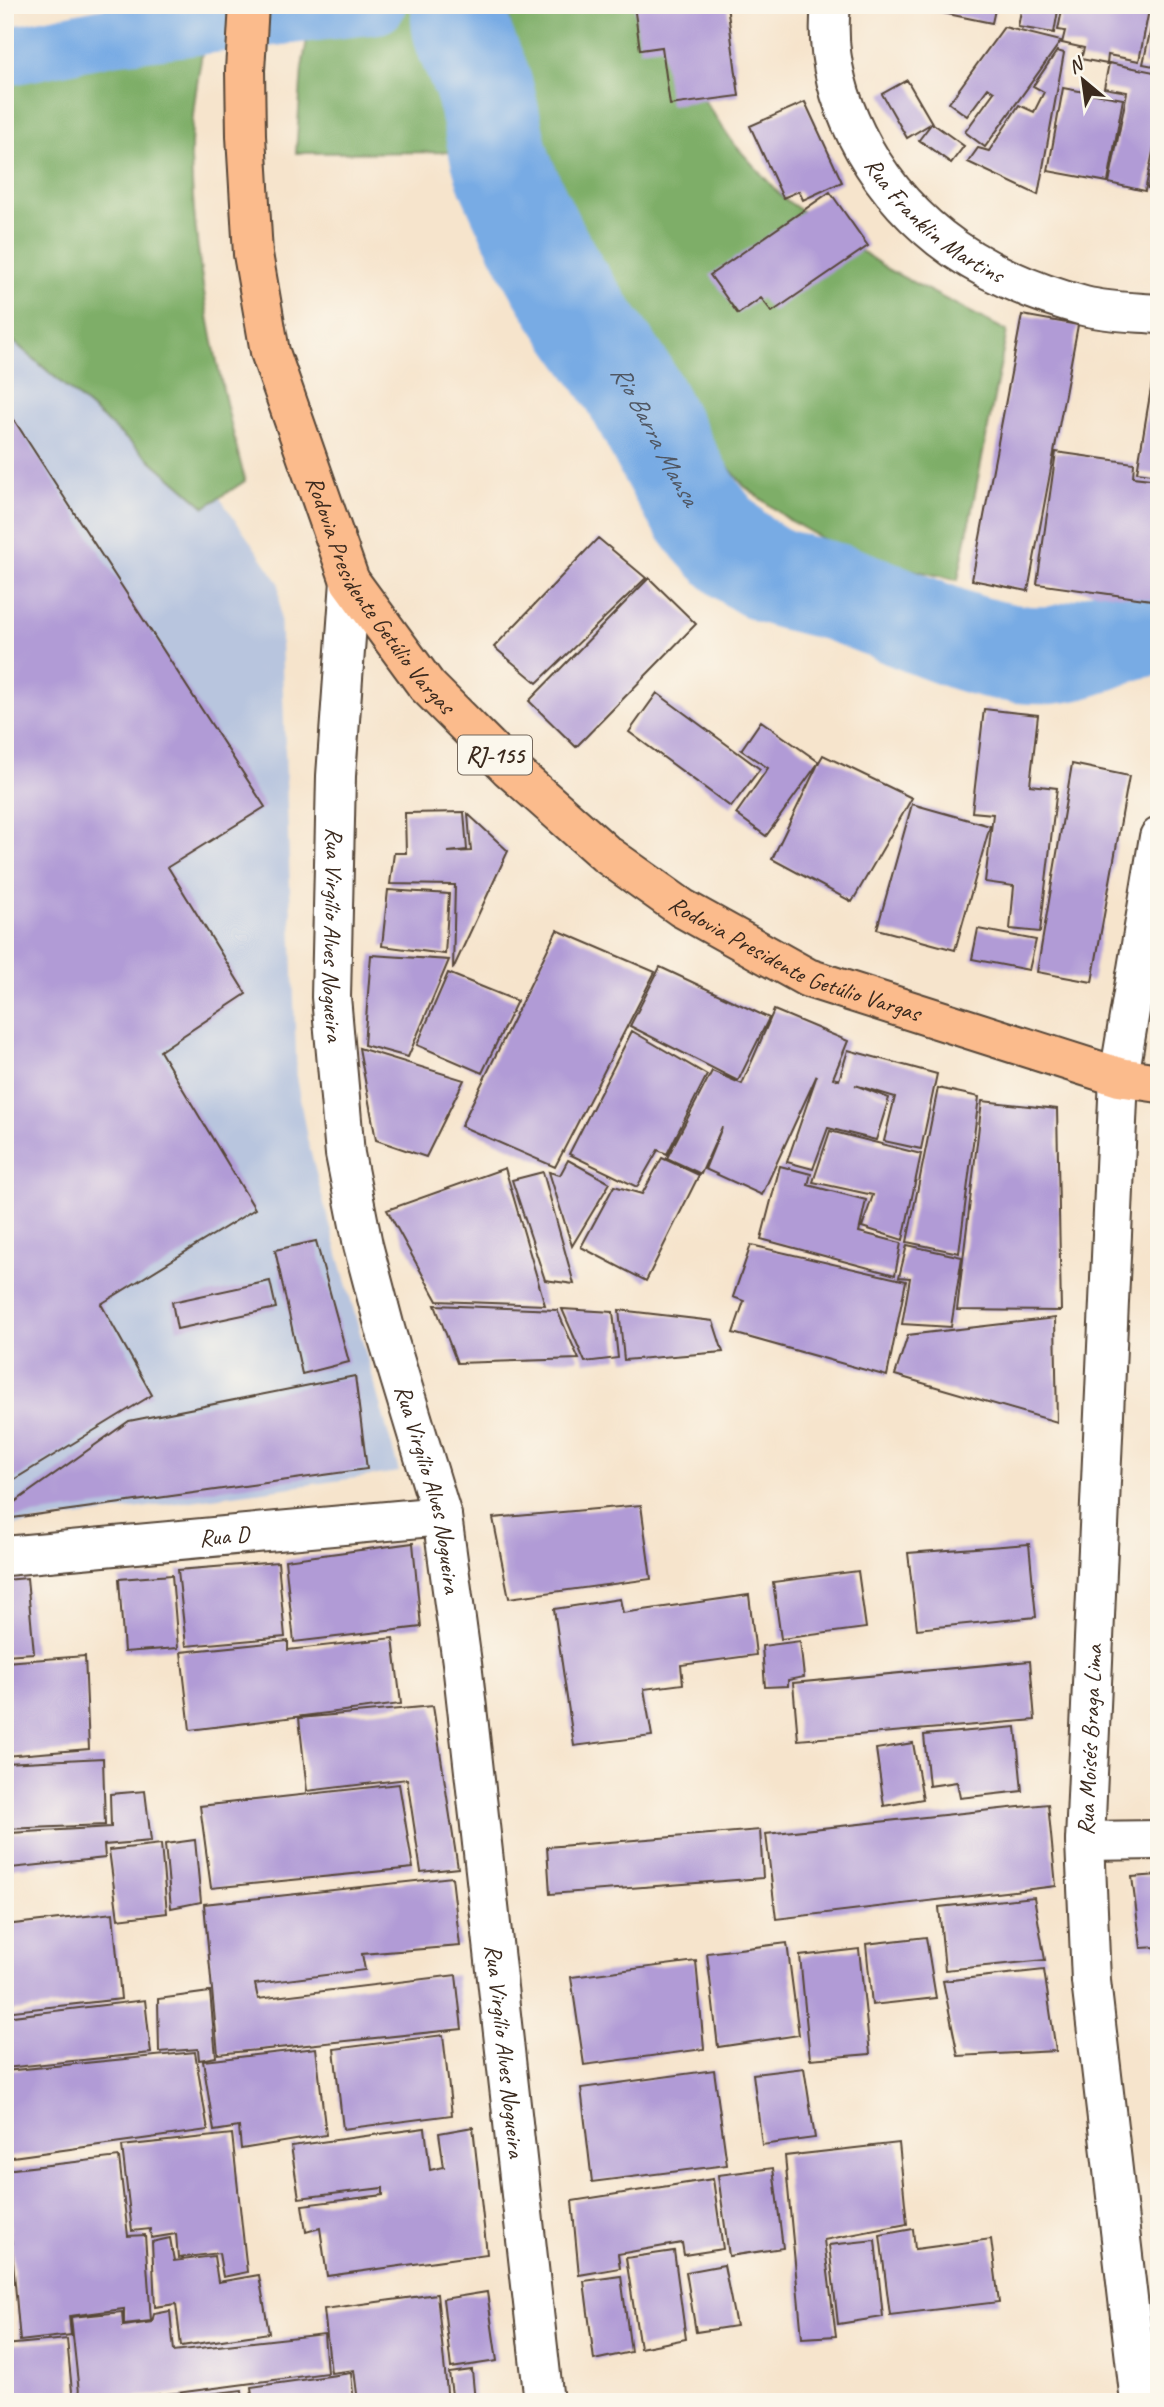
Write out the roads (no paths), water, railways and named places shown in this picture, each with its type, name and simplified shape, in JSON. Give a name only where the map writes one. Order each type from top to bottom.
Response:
[{"type":"main road","name":"Rodovia Presidente Getúlio Vargas","points":[[249,5],[245,70],[254,254],[270,352],[350,581],[427,686],[500,759],[606,854],[682,908],[808,978],[1119,1077],[1159,1083]]},
{"type":"street","name":"Rua Franklin Martins","points":[[831,5],[828,31],[837,90],[860,142],[892,190],[940,238],[1002,276],[1074,302],[1086,306],[1159,314]]},
{"type":"street","name":"Rua Virgílio Alves Nogueira","points":[[350,581],[336,776],[331,997],[345,1154],[363,1245],[386,1332],[442,1516],[465,1691],[544,2402]]},
{"type":"street","name":"Rua Moisés Braga Lima","points":[[1140,2402],[1091,1981],[1085,1841],[1119,1077],[1159,837]]},
{"type":"street","name":"Rua D","points":[[5,1556],[442,1516]]},
{"type":"street","points":[[1085,1841],[1159,1840]]},
{"type":"waterway","points":[[5,57],[111,36],[377,5]]},
{"type":"waterway","name":"Rio Barra Mansa","points":[[462,5],[460,23],[486,94],[503,168],[535,238],[574,305],[628,383],[699,512],[738,554],[772,575],[841,594],[943,634],[996,650],[1050,655],[1078,650],[1131,631],[1159,627]]}]
